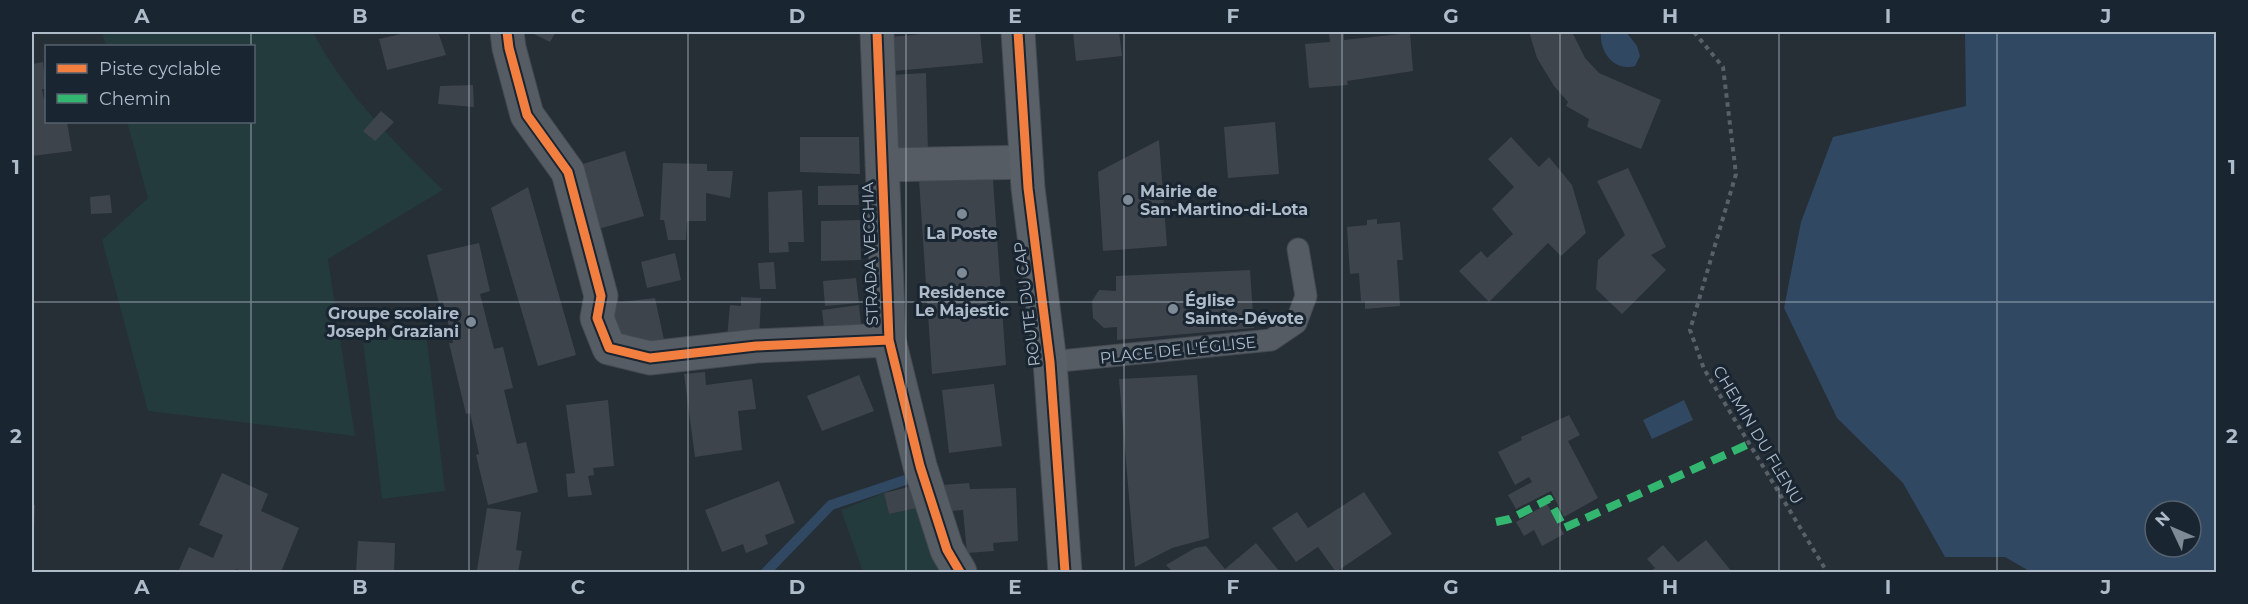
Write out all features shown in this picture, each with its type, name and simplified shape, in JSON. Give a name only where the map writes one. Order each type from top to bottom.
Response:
[{"type":"main road","name":"ROUTE DU CAP","points":[[1018,32],[1026,162],[1050,362],[1065,573]]},
{"type":"street","points":[[507,32],[509,48],[527,115],[568,172],[601,296],[597,318],[609,348],[650,358],[756,346],[889,340]]},
{"type":"street","name":"STRADA VECCHIA","points":[[877,32],[889,340],[920,466],[947,550],[960,573]]},
{"type":"street","points":[[882,165],[1026,162]]},
{"type":"lane","name":"PLACE DE L'ÉGLISE","points":[[1050,362],[1271,340],[1296,323],[1306,296],[1298,249]]},
{"type":"green space","points":[[102,32],[313,32],[340,76],[371,116],[443,190],[328,259],[355,436],[148,411],[102,240],[148,198],[127,123],[255,123],[255,45],[106,45]]},
{"type":"green space","points":[[426,332],[445,491],[382,499],[363,340]]},
{"type":"green space","points":[[884,493],[889,514],[922,507],[917,514],[941,572],[863,572],[841,510]]},
{"type":"water","points":[[1601,32],[1627,33],[1637,46],[1640,56],[1635,66],[1621,66],[1609,59],[1603,47]]},
{"type":"water","points":[[1965,32],[2216,32],[2216,572],[2031,572],[2005,557],[1945,557],[1903,483],[1837,418],[1784,308],[1801,222],[1833,137],[1966,106]]},
{"type":"water","points":[[1684,400],[1693,420],[1652,439],[1643,420]]},
{"type":"building","points":[[410,32],[438,32],[446,55],[387,70],[379,39]]},
{"type":"building","points":[[530,32],[556,32],[550,42]]},
{"type":"building","points":[[942,32],[980,32],[983,63],[894,71],[891,37]]},
{"type":"building","points":[[1073,32],[1119,32],[1122,56],[1076,61]]},
{"type":"building","points":[[1344,32],[1344,40],[1410,33],[1413,71],[1347,81],[1348,85],[1309,88],[1305,44],[1330,42],[1329,33]]},
{"type":"building","points":[[1529,32],[1572,32],[1585,58],[1599,73],[1661,100],[1641,149],[1587,127],[1589,119],[1566,106],[1568,102],[1554,86],[1537,58]]},
{"type":"building","points":[[43,62],[45,89],[42,89],[45,100],[45,123],[67,123],[72,151],[32,156],[32,64]]},
{"type":"building","points":[[926,73],[928,153],[892,152],[891,75]]},
{"type":"building","points":[[473,85],[474,107],[438,104],[440,86]]},
{"type":"building","points":[[381,111],[394,122],[375,141],[363,131]]},
{"type":"building","points":[[1275,122],[1279,174],[1228,178],[1224,127]]},
{"type":"building","points":[[800,137],[859,137],[860,174],[800,172]]},
{"type":"building","points":[[1511,137],[1539,167],[1549,157],[1572,185],[1586,233],[1561,256],[1548,243],[1489,302],[1459,271],[1481,251],[1487,258],[1513,234],[1492,209],[1514,187],[1488,159]]},
{"type":"building","points":[[1159,140],[1167,246],[1103,251],[1098,172]]},
{"type":"building","points":[[625,151],[644,216],[595,230],[576,166]]},
{"type":"building","points":[[663,163],[707,164],[707,171],[733,171],[730,198],[706,193],[706,221],[687,221],[686,240],[668,240],[664,220],[660,220]]},
{"type":"building","points":[[1628,168],[1666,247],[1651,255],[1666,270],[1622,314],[1596,289],[1598,260],[1625,235],[1597,181]]},
{"type":"building","name":"Residence Le Majestic","points":[[919,180],[993,180],[1006,365],[932,374]]},
{"type":"building","points":[[858,185],[859,205],[818,205],[818,186]]},
{"type":"building","points":[[528,187],[576,355],[538,366],[491,208]]},
{"type":"building","points":[[802,190],[804,242],[788,242],[789,252],[769,253],[768,192]]},
{"type":"building","points":[[110,195],[112,213],[91,214],[90,197]]},
{"type":"building","points":[[1377,219],[1377,224],[1400,222],[1403,260],[1397,260],[1400,306],[1365,309],[1365,301],[1361,301],[1359,273],[1350,274],[1347,227],[1367,225],[1367,220]]},
{"type":"building","points":[[860,220],[861,260],[821,261],[821,221]]},
{"type":"building","points":[[479,243],[490,291],[480,294],[494,349],[503,347],[513,388],[504,390],[517,444],[526,442],[538,492],[488,505],[476,455],[479,454],[470,413],[466,414],[449,343],[453,343],[443,302],[439,303],[427,255]]},
{"type":"building","points":[[675,253],[681,280],[647,288],[641,262]]},
{"type":"building","points":[[774,262],[776,289],[760,289],[758,263]]},
{"type":"building","name":"Église Sainte-Dévote","points":[[1250,270],[1254,328],[1117,340],[1117,327],[1104,328],[1093,318],[1092,301],[1099,290],[1116,291],[1116,276]]},
{"type":"building","points":[[856,278],[859,303],[825,306],[823,281]]},
{"type":"building","points":[[741,297],[761,298],[759,340],[727,338],[730,305],[741,306]]},
{"type":"building","points":[[655,298],[664,340],[626,341],[615,325],[613,303]]},
{"type":"building","points":[[859,305],[862,333],[825,337],[822,310]]},
{"type":"building","points":[[705,372],[706,385],[752,379],[756,409],[738,411],[742,450],[695,457],[684,374]]},
{"type":"building","points":[[859,375],[874,411],[822,431],[807,396]]},
{"type":"building","points":[[1197,375],[1209,538],[1172,548],[1135,567],[1119,379]]},
{"type":"building","points":[[994,384],[1002,446],[949,453],[942,390]]},
{"type":"building","points":[[608,400],[614,466],[593,468],[594,475],[588,476],[592,495],[568,497],[566,474],[575,473],[566,405]]},
{"type":"building","points":[[1569,415],[1580,435],[1568,441],[1598,498],[1564,517],[1551,491],[1516,509],[1508,495],[1532,482],[1529,477],[1515,485],[1498,452],[1522,440],[1521,437]]},
{"type":"building","points":[[222,473],[268,494],[261,511],[299,528],[281,572],[244,572],[236,569],[234,572],[178,572],[189,547],[213,558],[223,535],[199,525]]},
{"type":"building","points":[[779,481],[795,523],[765,535],[768,544],[746,553],[743,544],[722,552],[705,510]]},
{"type":"building","points":[[969,483],[970,489],[1016,488],[1018,541],[993,543],[994,551],[967,553],[963,510],[951,511],[943,485]]},
{"type":"building","points":[[917,485],[922,507],[889,514],[884,493]]},
{"type":"building","points":[[1364,492],[1392,534],[1336,572],[1318,547],[1296,562],[1272,528],[1297,512],[1308,528]]},
{"type":"building","points":[[1547,504],[1564,534],[1542,546],[1534,530],[1524,536],[1516,522]]},
{"type":"building","points":[[32,505],[35,505],[33,552],[32,552]]},
{"type":"building","points":[[487,508],[521,512],[516,550],[522,551],[518,572],[477,570]]},
{"type":"building","points":[[1706,540],[1732,572],[1649,572],[1655,568],[1647,559],[1663,545],[1678,562]]},
{"type":"building","points":[[358,541],[395,543],[394,572],[356,572]]},
{"type":"building","points":[[1256,543],[1280,572],[1173,572],[1166,565],[1195,548],[1206,546],[1225,569]]},
{"type":"waterway","points":[[766,572],[831,505],[914,477]]},
{"type":"marked path","points":[[1496,522],[1510,519],[1549,499],[1564,528],[1749,444]]},
{"type":"cycle path","points":[[507,32],[509,48],[527,115],[568,172],[601,296],[597,318],[609,348],[650,358],[756,346],[889,340]]},
{"type":"cycle path","points":[[877,32],[889,340],[920,466],[947,550],[960,572]]},
{"type":"cycle path","points":[[1018,32],[1028,188],[1050,362],[1065,572]]},
{"type":"place","name":"Mairie de San-Martino-di-Lota","points":[[1128,200]]},
{"type":"place","name":"La Poste","points":[[962,214]]},
{"type":"place","name":"Residence Le Majestic","points":[[962,273]]},
{"type":"place","name":"Église Sainte-Dévote","points":[[1173,309]]},
{"type":"place","name":"Groupe scolaire Joseph Graziani","points":[[471,322]]}]
